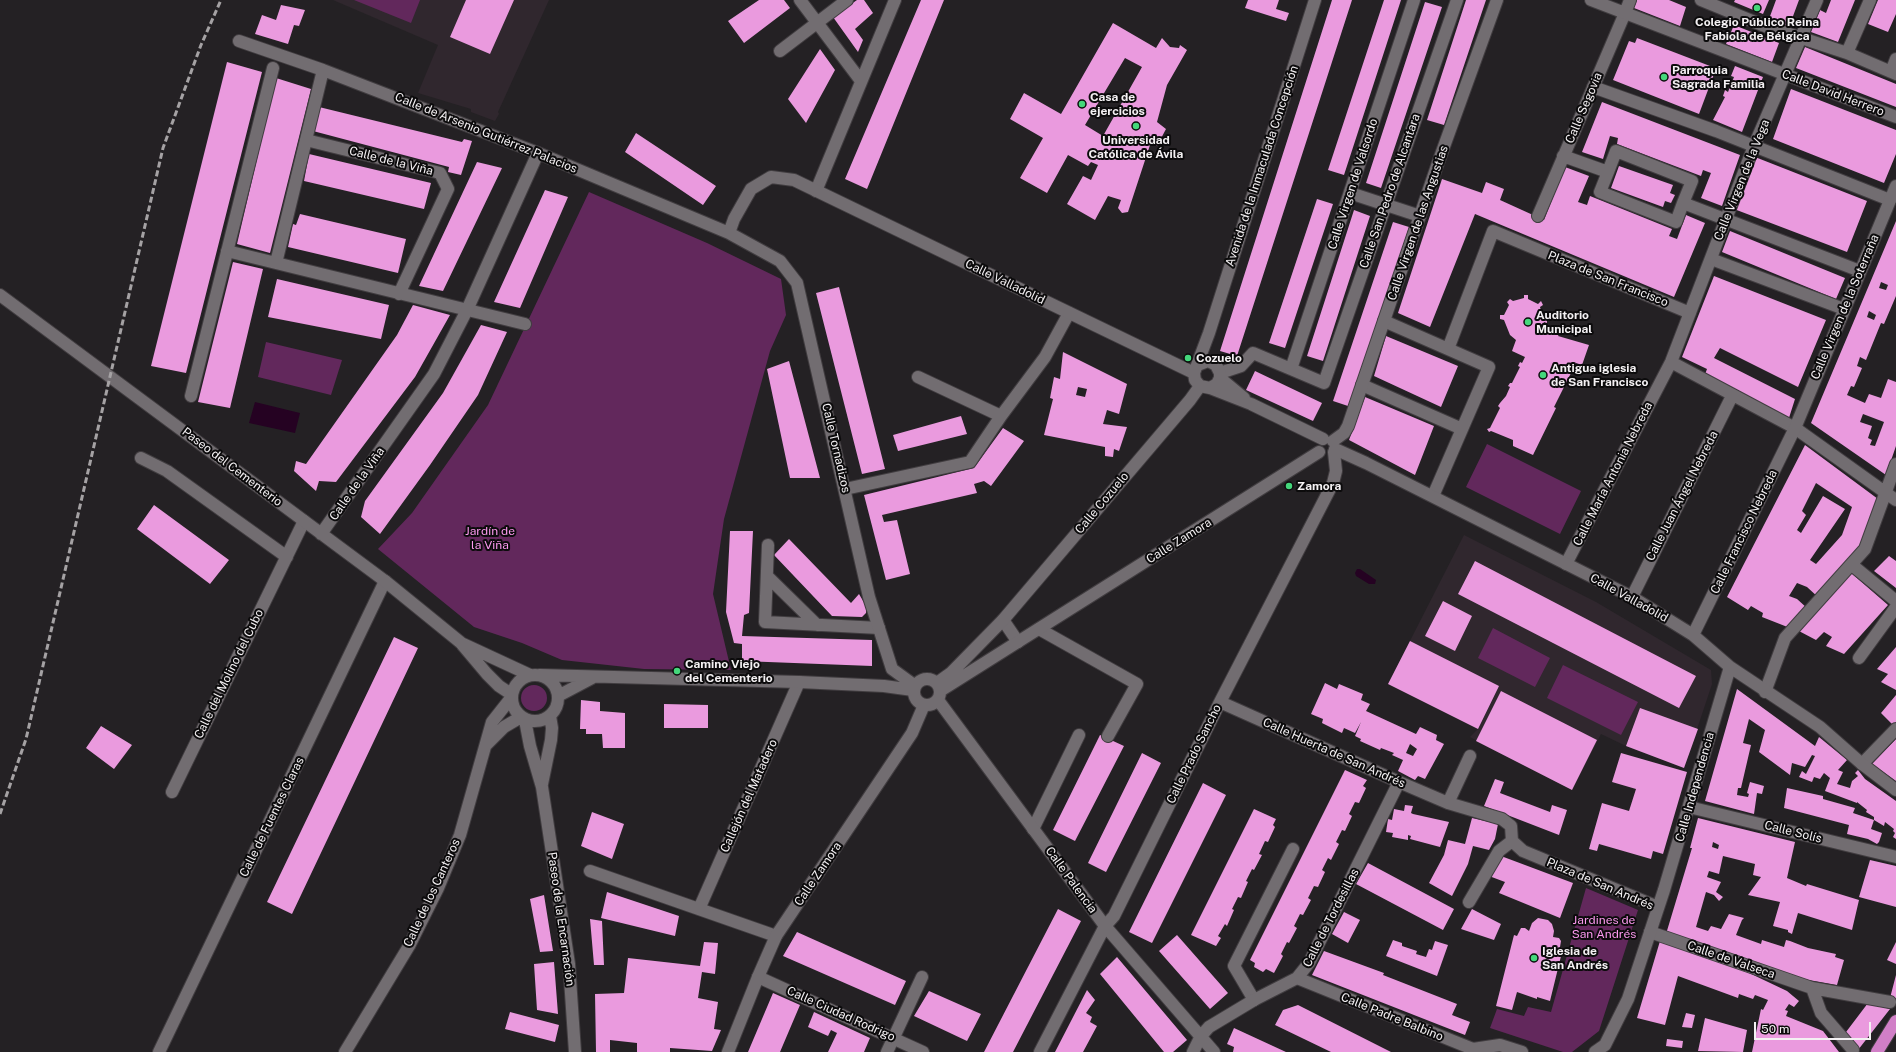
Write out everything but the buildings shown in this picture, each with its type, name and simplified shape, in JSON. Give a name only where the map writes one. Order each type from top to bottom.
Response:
[{"type":"highway","points":[[1877,1052],[1896,1021]]},
{"type":"street","points":[[800,0],[861,81]]},
{"type":"street","points":[[780,51],[847,0]]},
{"type":"street","points":[[816,191],[895,0]]},
{"type":"street","name":"Avenida de la Inmaculada Concepción","points":[[1200,366],[1209,333],[1315,0]]},
{"type":"street","name":"Calle Virgen de Valsordo","points":[[1291,369],[1414,0]]},
{"type":"street","name":"Calle Virgen de las Angustias","points":[[1327,446],[1344,433],[1348,426],[1496,0]]},
{"type":"street","name":"Calle David Herrero","points":[[1591,0],[1896,117]]},
{"type":"street","name":"Calle Segovia","points":[[1538,216],[1630,0]]},
{"type":"street","points":[[1701,0],[1801,39],[1847,53],[1893,73],[1896,59]]},
{"type":"street","name":"Calle Virgen de la Vega","points":[[1671,362],[1754,146],[1817,0]]},
{"type":"street","points":[[1847,53],[1870,0]]},
{"type":"street","name":"Calle San Pedro de Alcantara","points":[[1291,369],[1324,382],[1455,1]]},
{"type":"street","name":"Calle de Arsenio Gutiérrez Palacios","points":[[239,41],[323,70],[538,153],[729,233]]},
{"type":"street","points":[[191,396],[273,68]]},
{"type":"street","points":[[276,263],[323,70]]},
{"type":"street","points":[[1593,87],[1754,146],[1890,200]]},
{"type":"street","name":"Calle de la Viña","points":[[306,140],[440,173],[448,189],[399,294]]},
{"type":"street","points":[[1616,151],[1692,181],[1676,222],[1600,192],[1608,172],[1616,151]]},
{"type":"street","name":"Calle de la Viña","points":[[321,534],[434,374],[467,310],[538,153]]},
{"type":"street","points":[[1563,156],[1608,172]]},
{"type":"street","name":"Calle Valladolid","points":[[729,233],[734,219],[751,189],[771,177],[794,180],[1069,314],[1200,366]]},
{"type":"street","name":"Calle Virgen de la Soterraña","points":[[1795,428],[1896,186]]},
{"type":"street","points":[[1350,193],[1420,216]]},
{"type":"street","points":[[1683,203],[1860,271]]},
{"type":"street","name":"Plaza de San Francisco","points":[[1448,349],[1493,232],[1528,241],[1690,313]]},
{"type":"street","name":"Calle Tornadizos","points":[[729,233],[780,261],[797,282],[869,597],[892,669],[914,687]]},
{"type":"street","points":[[227,251],[526,324]]},
{"type":"street","points":[[1711,259],[1844,309]]},
{"type":"street","name":"Paseo del Cementerio","points":[[0,295],[385,581],[460,642],[487,674],[511,696]]},
{"type":"street","points":[[845,489],[970,462],[1001,416],[1045,357],[1069,314]]},
{"type":"street","points":[[1384,321],[1489,367],[1433,496]]},
{"type":"street","points":[[1220,375],[1241,366],[1253,353],[1291,369]]},
{"type":"street","points":[[1671,362],[1732,396],[1795,428],[1896,500]]},
{"type":"street","name":"Calle María Antonia Nebreda","points":[[1566,564],[1671,362]]},
{"type":"street","points":[[1216,364],[1220,375],[1217,384],[1205,387],[1195,380],[1200,366],[1216,364]]},
{"type":"street","name":"Calle Valladolid","points":[[1220,375],[1251,404]]},
{"type":"street","points":[[918,377],[1001,416]]},
{"type":"street","points":[[1362,385],[1462,429]]},
{"type":"street","name":"Calle Valladolid","points":[[1205,387],[1251,404],[1303,430],[1327,446],[1361,460],[1632,597],[1693,635],[1730,667],[1765,692],[1820,727],[1862,764],[1896,790]]},
{"type":"street","name":"Calle Cozuelo","points":[[938,691],[951,673],[1003,620],[1190,400],[1205,387]]},
{"type":"street","name":"Calle Juan Ángel Nebreda","points":[[1632,597],[1732,396]]},
{"type":"street","name":"Calle Francisco Nebreda","points":[[1693,635],[1795,428]]},
{"type":"street","name":"Calle Zamora","points":[[938,691],[1039,629],[1327,446]]},
{"type":"street","name":"Calle Prado Sancho","points":[[1040,1052],[1105,926],[1114,916],[1220,702],[1334,482],[1336,471],[1327,446]]},
{"type":"street","points":[[141,458],[167,471],[287,556]]},
{"type":"street","points":[[1765,692],[1785,638],[1865,549],[1896,464]]},
{"type":"street","name":"Calle del Molino del Cubo","points":[[172,792],[304,521]]},
{"type":"street","points":[[768,545],[765,622],[879,628]]},
{"type":"street","points":[[1852,565],[1896,600]]},
{"type":"street","points":[[767,576],[817,625]]},
{"type":"street","name":"Calle de Fuentes Claras","points":[[159,1052],[385,581]]},
{"type":"street","points":[[1859,658],[1896,607]]},
{"type":"street","points":[[1003,620],[1018,642]]},
{"type":"street","points":[[1039,629],[1137,684],[1108,736]]},
{"type":"street","name":"Paseo del Cementerio","points":[[460,642],[535,675],[799,682],[914,687]]},
{"type":"street","name":"Calle Independencia","points":[[1658,907],[1730,667]]},
{"type":"street","points":[[535,675],[552,682],[558,696],[556,707],[550,716],[538,721],[523,718],[514,709],[511,696],[518,682],[535,675]]},
{"type":"street","points":[[558,696],[595,676]]},
{"type":"street","points":[[930,678],[938,691],[932,704],[924,705],[915,700],[914,687],[921,679],[930,678]]},
{"type":"street","name":"Callejón del Matadero","points":[[699,909],[799,682]]},
{"type":"street","name":"Calle Palencia","points":[[938,691],[1033,829],[1105,926],[1214,1052]]},
{"type":"street","name":"Calle de los Canteros","points":[[345,1052],[409,946],[438,888],[460,835],[492,722],[511,696]]},
{"type":"street","name":"Calle Huerta de San Andrés","points":[[1220,702],[1448,803],[1502,819],[1512,826],[1512,841]]},
{"type":"street","name":"Calle Zamora","points":[[728,1052],[776,936],[912,733],[924,705]]},
{"type":"street","name":"Paseo de la Encarnación","points":[[542,787],[551,740],[552,728],[550,716]]},
{"type":"street","points":[[485,745],[504,727],[523,718]]},
{"type":"street","name":"Paseo de la Encarnación","points":[[523,718],[542,787],[568,964],[575,1052]]},
{"type":"street","points":[[1862,764],[1896,729]]},
{"type":"street","points":[[1033,829],[1079,735]]},
{"type":"street","points":[[1448,803],[1470,756]]},
{"type":"street","name":"Calle de Tordesillas","points":[[1194,1052],[1201,1036],[1209,1027],[1254,1000],[1297,978],[1309,963],[1399,782]]},
{"type":"street","name":"Calle Solís","points":[[1689,807],[1896,857]]},
{"type":"street","points":[[1469,902],[1498,850],[1512,841]]},
{"type":"street","name":"Plaza de San Andrés","points":[[1512,841],[1523,851],[1658,907],[1628,999],[1605,1044],[1595,1052]]},
{"type":"street","points":[[1254,1000],[1234,966],[1293,848]]},
{"type":"street","points":[[590,871],[776,936]]},
{"type":"street","name":"Calle de Valseca","points":[[1650,932],[1812,988],[1890,1002]]},
{"type":"street","name":"Calle Ciudad Rodrigo","points":[[758,977],[894,1037],[923,1052]]},
{"type":"street","points":[[887,1052],[922,977]]},
{"type":"street","name":"Calle Padre Balbino","points":[[1297,978],[1473,1049],[1487,1050]]},
{"type":"street","points":[[1812,988],[1821,1013],[1853,1050]]},
{"type":"street","points":[[1487,1050],[1500,1045],[1522,1052]]},
{"type":"shaded area","points":[[333,0],[549,0],[495,121],[471,112],[471,109],[418,93],[438,45]]},
{"type":"shaded area","points":[[255,402],[300,413],[295,433],[249,423]]},
{"type":"shaded area","points":[[1464,535],[1596,602],[1711,670],[1712,684],[1684,768],[1626,746],[1601,734],[1572,790],[1470,737],[1478,729],[1388,684]]},
{"type":"shaded area","points":[[1357,569],[1360,569],[1376,580],[1375,584],[1369,584],[1356,576],[1355,573]]},
{"type":"green space","points":[[354,0],[420,0],[411,23]]},
{"type":"green space","name":"Jardín de la Viña","points":[[589,192],[707,243],[781,279],[786,315],[770,351],[724,519],[713,594],[731,670],[644,669],[562,660],[522,643],[474,627],[378,549],[412,513],[488,405]]},
{"type":"green space","points":[[266,342],[342,360],[331,395],[258,377]]},
{"type":"green space","points":[[1487,444],[1581,491],[1560,534],[1466,487]]},
{"type":"green space","points":[[1493,628],[1550,658],[1535,687],[1478,658]]},
{"type":"green space","points":[[1563,665],[1638,702],[1621,735],[1547,698]]},
{"type":"green space","points":[[534,685],[543,689],[547,698],[543,707],[534,711],[525,707],[521,698],[525,689]]},
{"type":"green space","name":"Jardines de San Andrés","points":[[1586,888],[1638,910],[1599,1031],[1572,1052],[1563,1052],[1490,1028],[1497,1009],[1524,1016],[1528,1007],[1551,1012]]},
{"type":"railway","points":[[0,814],[26,739],[163,148],[201,45],[221,0]]},
{"type":"place","name":"Colegio Público Reina Fabiola de Bélgica","points":[[1757,8]]},
{"type":"place","name":"Parroquia Sagrada Familia","points":[[1664,77]]},
{"type":"place","name":"Casa de ejercicios","points":[[1082,104]]},
{"type":"place","name":"Universidad Católica de Ávila","points":[[1136,126]]},
{"type":"place","name":"Auditorio Municipal","points":[[1528,322]]},
{"type":"place","name":"Cozuelo","points":[[1188,358]]},
{"type":"place","name":"Antigua iglesia de San Francisco","points":[[1543,375]]},
{"type":"place","name":"Zamora","points":[[1289,486]]},
{"type":"place","name":"Camino Viejo del Cementerio","points":[[677,671]]},
{"type":"place","name":"Iglesia de San Andrés","points":[[1534,958]]}]
